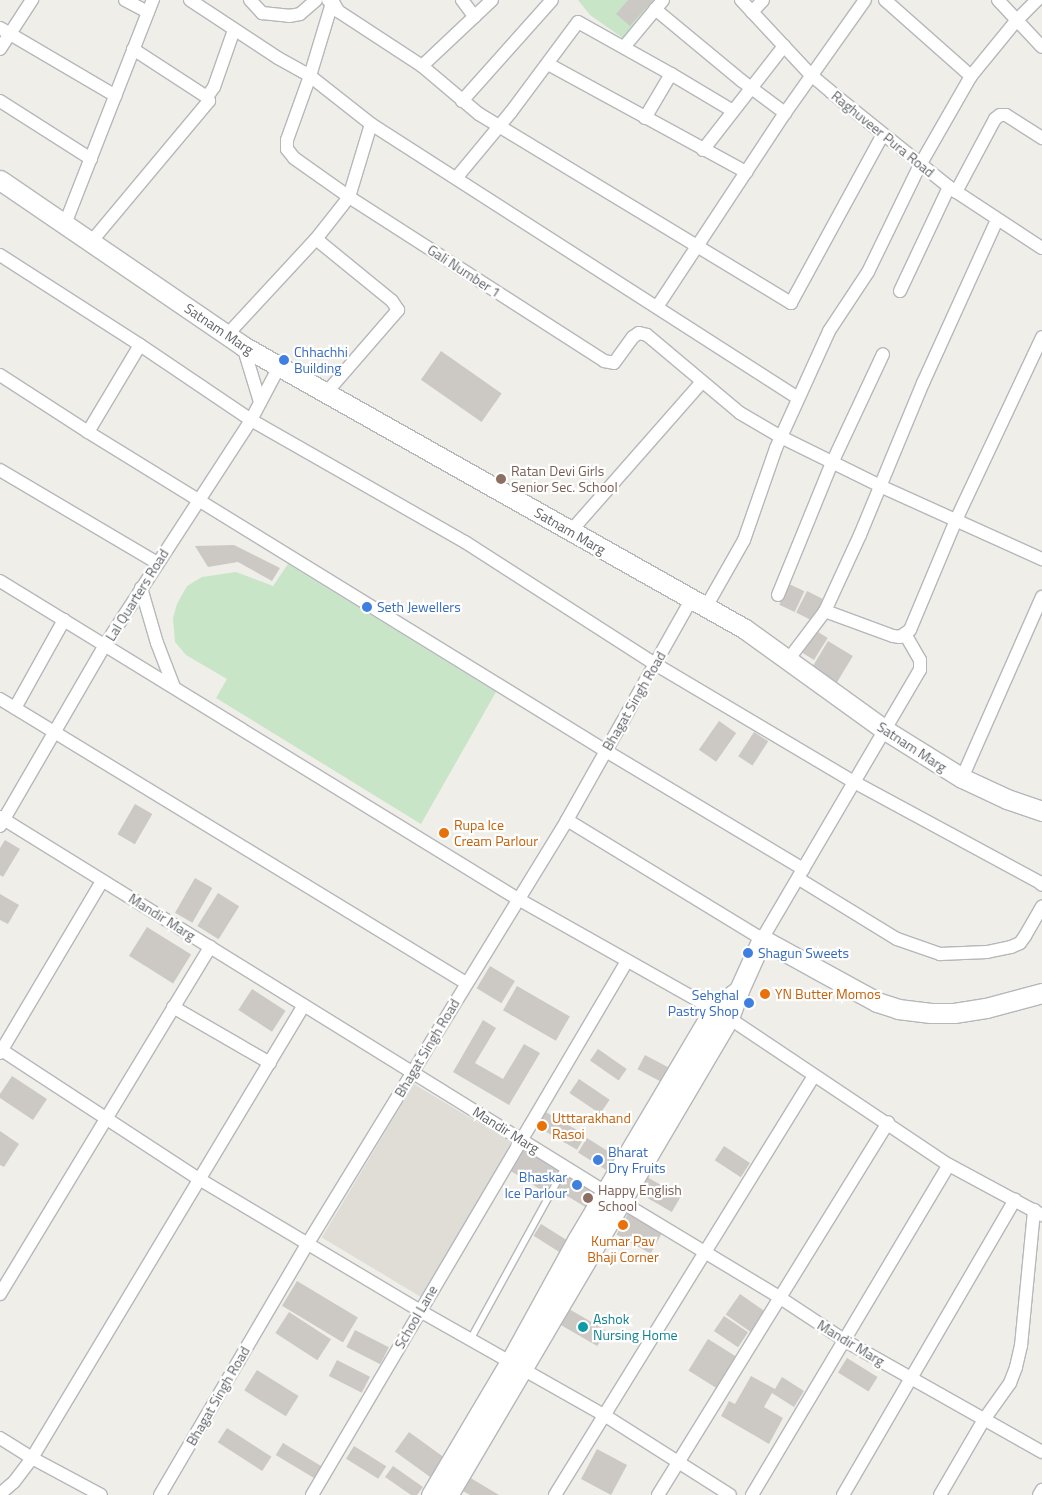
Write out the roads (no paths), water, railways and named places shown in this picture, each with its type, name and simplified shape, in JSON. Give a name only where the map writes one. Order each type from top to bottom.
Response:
[{"type":"street","points":[[0,49],[5,31],[32,0]]},
{"type":"street","points":[[65,224],[150,6],[125,0]]},
{"type":"street","points":[[190,0],[234,30],[310,76],[371,124],[457,177],[798,398]]},
{"type":"street","points":[[250,0],[262,13],[289,16],[300,14],[316,0]]},
{"type":"street","points":[[462,0],[475,18]]},
{"type":"street","points":[[422,66],[492,0]]},
{"type":"street","points":[[462,101],[552,0]]},
{"type":"street","name":"Raghuveer Pura Road","points":[[741,0],[811,75],[952,190],[1042,248]]},
{"type":"street","points":[[752,12],[763,0]]},
{"type":"street","points":[[657,307],[785,113],[865,0]]},
{"type":"street","points":[[885,0],[972,76]]},
{"type":"street","points":[[998,0],[1042,48]]},
{"type":"street","name":"Bhagat Singh Road","points":[[160,1495],[308,1243],[567,820],[655,664],[744,540],[780,437],[829,331],[868,272],[920,164],[972,76],[1016,21],[1037,0]]},
{"type":"street","points":[[310,76],[330,1]]},
{"type":"street","points":[[330,1],[338,11],[422,66],[462,101],[500,127],[791,304],[883,134]]},
{"type":"street","points":[[624,47],[659,5],[751,88],[785,113]]},
{"type":"street","points":[[457,177],[500,127],[578,22],[733,111]]},
{"type":"street","points":[[91,242],[209,101],[208,97],[214,87],[234,30]]},
{"type":"street","points":[[5,31],[116,96]]},
{"type":"street","points":[[703,150],[784,46]]},
{"type":"street","points":[[133,49],[208,97]]},
{"type":"street","points":[[548,64],[746,172]]},
{"type":"street","points":[[645,118],[671,74]]},
{"type":"street","name":"Gali Number 1","points":[[310,76],[287,140],[287,150],[294,158],[349,197],[609,364],[618,359],[633,337],[639,333],[647,335],[701,383]]},
{"type":"street","points":[[0,101],[91,159]]},
{"type":"street","points":[[900,291],[952,190],[995,119],[1000,115],[1006,116],[1042,138]]},
{"type":"street","points":[[228,335],[316,239],[349,197],[371,124]]},
{"type":"street","name":"Satnam Marg","points":[[0,180],[243,346],[745,629],[885,730],[962,778],[1007,799],[1042,810]]},
{"type":"street","points":[[788,660],[825,611],[923,383],[997,220]]},
{"type":"street","points":[[316,239],[392,301],[398,310],[327,392]]},
{"type":"street","points":[[0,255],[140,345],[251,420],[465,542],[655,664],[854,782],[1042,885]]},
{"type":"street","points":[[825,611],[893,636],[905,634],[910,630],[956,520],[1042,337]]},
{"type":"street","points":[[88,432],[140,345]]},
{"type":"street","points":[[243,346],[260,402]]},
{"type":"street","points":[[778,595],[832,463],[883,354]]},
{"type":"street","name":"Lal Quarters Road","points":[[1,821],[141,588],[251,420],[279,367]]},
{"type":"street","points":[[0,375],[88,432],[606,751],[801,874],[898,939],[940,954],[987,952],[1011,947],[1020,943],[1042,907]]},
{"type":"street","points":[[571,532],[701,383],[740,413],[780,437],[880,486],[1042,560]]},
{"type":"street","points":[[0,470],[157,563]]},
{"type":"street","points":[[0,581],[518,899],[722,1014],[814,1076],[888,1122],[949,1165],[1038,1213],[1022,1346],[1010,1383],[983,1421],[940,1495]]},
{"type":"street","points":[[141,588],[157,643],[174,687]]},
{"type":"street","points":[[962,778],[1042,597]]},
{"type":"street","points":[[15,708],[64,620]]},
{"type":"street","points":[[448,1495],[516,1365],[613,1197],[722,1014],[739,990],[762,939],[920,670],[920,660],[905,634]]},
{"type":"street","points":[[0,699],[466,983]]},
{"type":"street","points":[[567,820],[762,939],[877,1002],[898,1009],[931,1013],[954,1013],[986,1008],[1042,993]]},
{"type":"street","name":"Mandir Marg","points":[[1,821],[102,880],[613,1197],[779,1297],[845,1340],[983,1421],[1042,1452]]},
{"type":"street","points":[[102,880],[1,1051],[199,1179],[420,1311],[604,1415],[730,1495]]},
{"type":"street","points":[[0,1294],[210,947]]},
{"type":"street","name":"School Lane","points":[[312,1495],[520,1139],[627,961]]},
{"type":"street","points":[[0,1494],[14,1482],[32,1458],[304,1005]]},
{"type":"street","points":[[174,1007],[270,1063]]},
{"type":"street","points":[[554,1495],[814,1076]]},
{"type":"street","points":[[658,1495],[888,1122]]},
{"type":"street","points":[[752,1495],[949,1165]]},
{"type":"street","points":[[842,1495],[912,1379],[1015,1199]]},
{"type":"street","points":[[431,1495],[516,1365]]},
{"type":"street","points":[[0,1438],[32,1458],[101,1495]]},
{"type":"street","points":[[1039,1495],[1042,1490]]},
{"type":"lane","points":[[470,1340],[565,1167]]},
{"type":"place","name":"Chhachhi Building","points":[[284,360]]},
{"type":"place","name":"Ratan Devi Girls Senior Sec. School","points":[[501,479]]},
{"type":"place","name":"Seth Jewellers","points":[[367,607]]},
{"type":"place","name":"Rupa Ice Cream Parlour","points":[[444,833]]},
{"type":"place","name":"Shagun Sweets","points":[[748,953]]},
{"type":"place","name":"YN Butter Momos","points":[[765,994]]},
{"type":"place","name":"Sehghal Pastry Shop","points":[[749,1003]]},
{"type":"place","name":"Utttarakhand Rasoi","points":[[542,1126]]},
{"type":"place","name":"Bharat Dry Fruits","points":[[598,1160]]},
{"type":"place","name":"Bhaskar Ice Parlour","points":[[577,1185]]},
{"type":"place","name":"Happy English School","points":[[588,1198]]},
{"type":"place","name":"Kumar Pav Bhaji Corner","points":[[623,1225]]},
{"type":"place","name":"Ashok Nursing Home","points":[[583,1327]]}]
